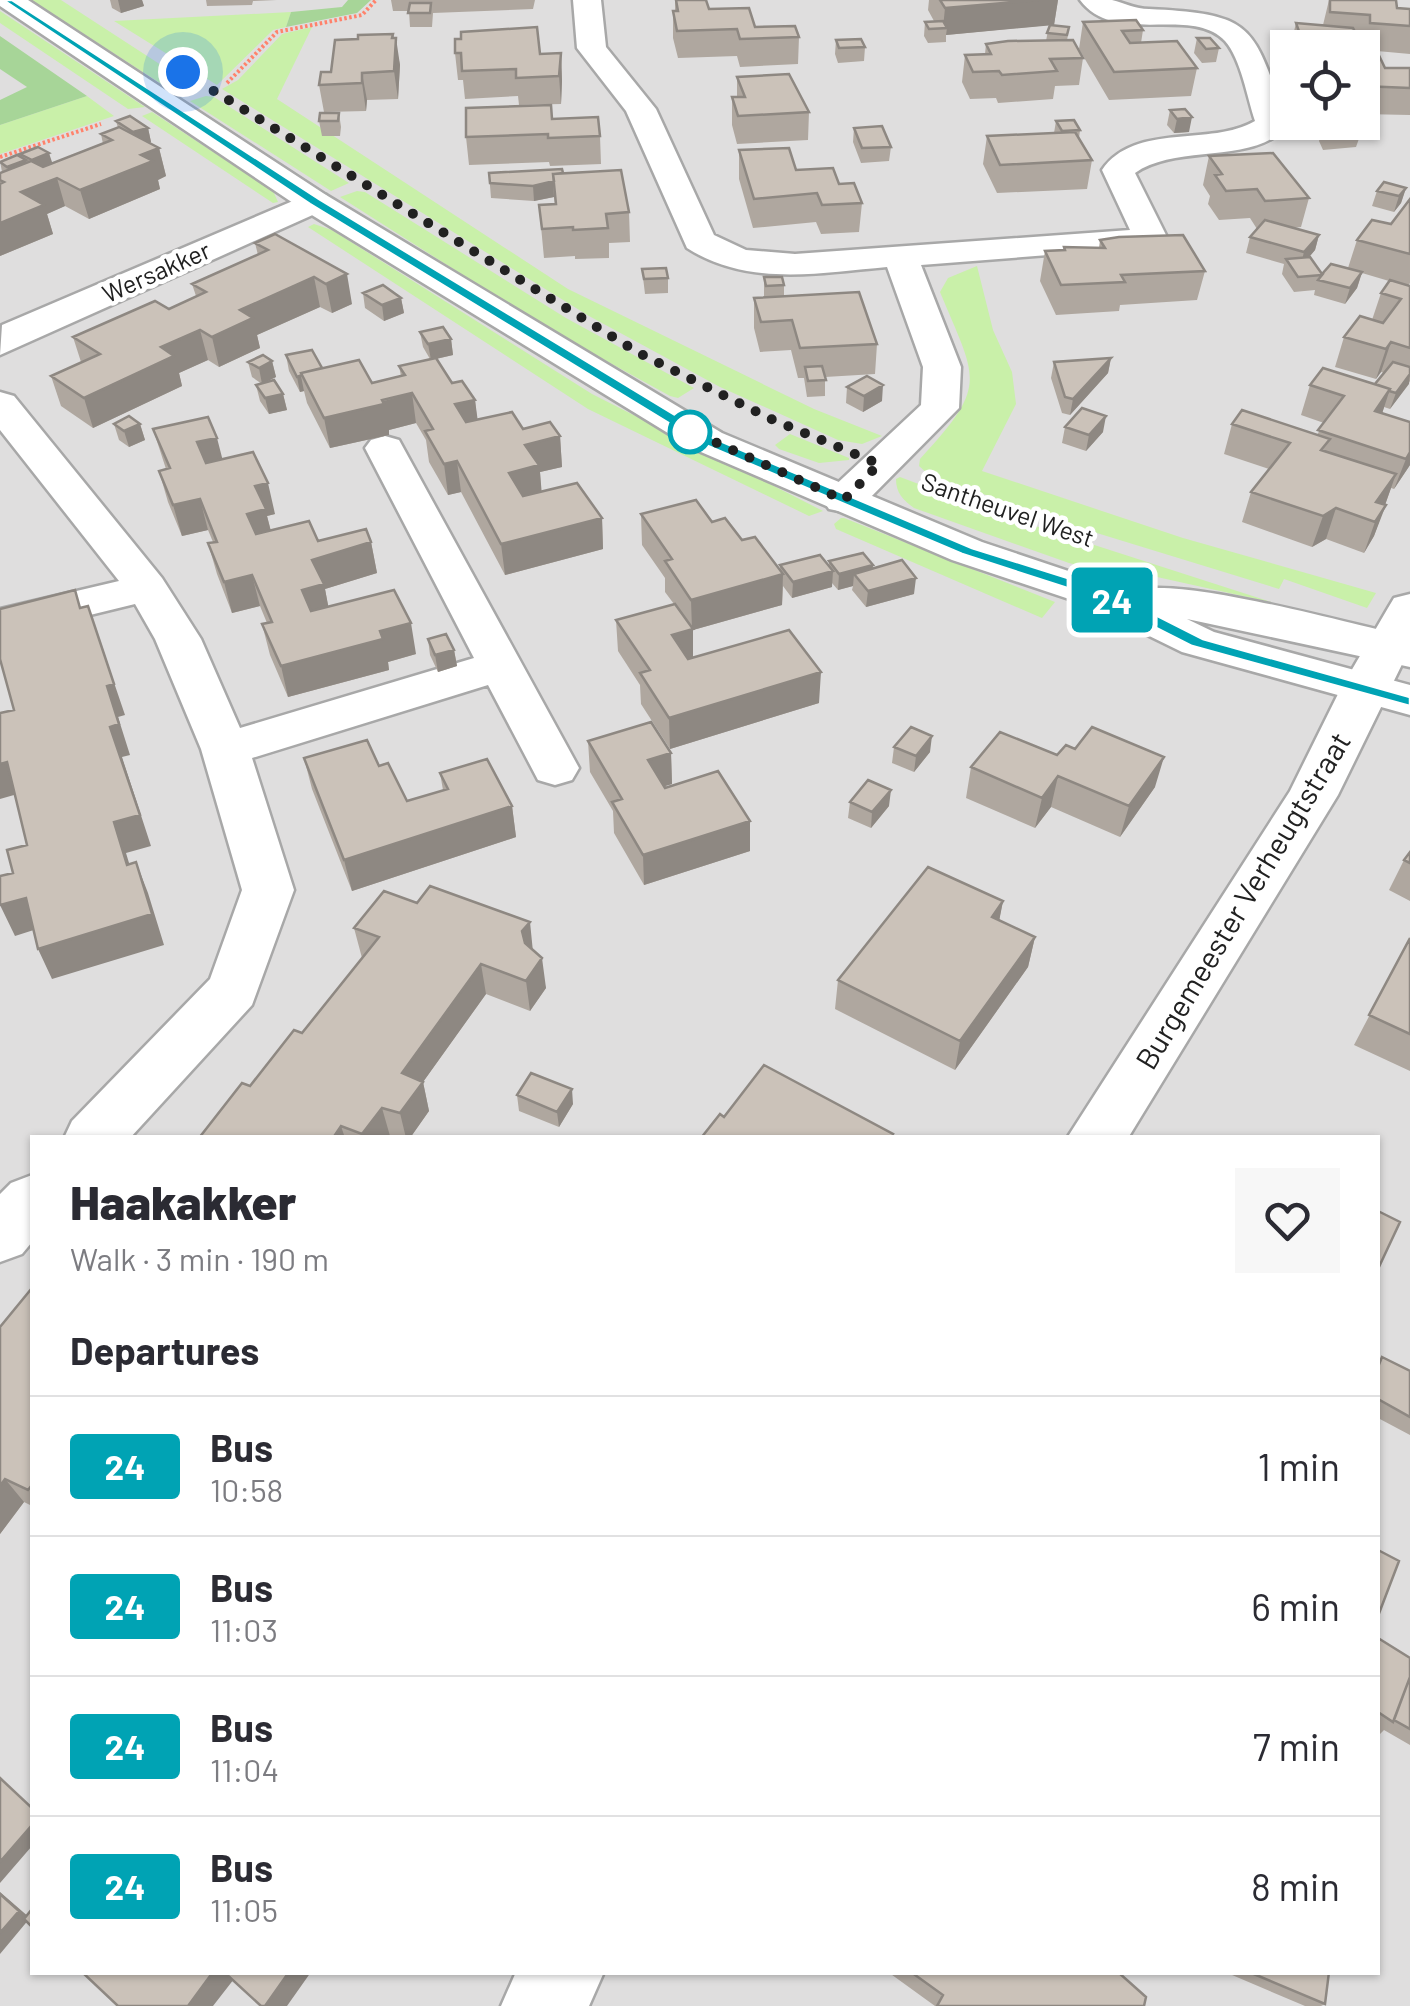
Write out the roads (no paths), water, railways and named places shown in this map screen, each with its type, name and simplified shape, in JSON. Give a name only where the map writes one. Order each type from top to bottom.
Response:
[{"type":"street","name":"Santheuvel West","points":[[8,0],[314,202],[667,419],[967,551],[1100,594],[1198,642],[1410,700]]},
{"type":"street","points":[[587,0],[592,48],[641,109],[699,242],[714,255],[756,264],[1151,239],[1118,170],[1132,157],[1160,149],[1258,135],[1272,124],[1238,37],[1197,20],[1134,17],[1103,8],[1094,0]]},
{"type":"street","name":"Wersakker","points":[[0,344],[15,332],[314,202]]},
{"type":"street","points":[[844,500],[940,408],[942,367],[900,256]]},
{"type":"street","points":[[0,404],[147,588],[178,639],[225,748],[268,890],[233,990],[95,1135]]},
{"type":"street","points":[[385,448],[555,768]]},
{"type":"street","points":[[0,623],[147,588]]},
{"type":"street","name":"Santheuvel West","points":[[1100,594],[1220,608],[1398,650]]},
{"type":"street","name":"Burgemeester Verheugtstraat","points":[[1098,1135],[1313,795],[1363,690],[1398,650],[1410,608]]},
{"type":"street","points":[[225,748],[502,665]]},
{"type":"street","points":[[0,1235],[30,1203]]},
{"type":"street","points":[[542,2006],[562,1975]]}]
